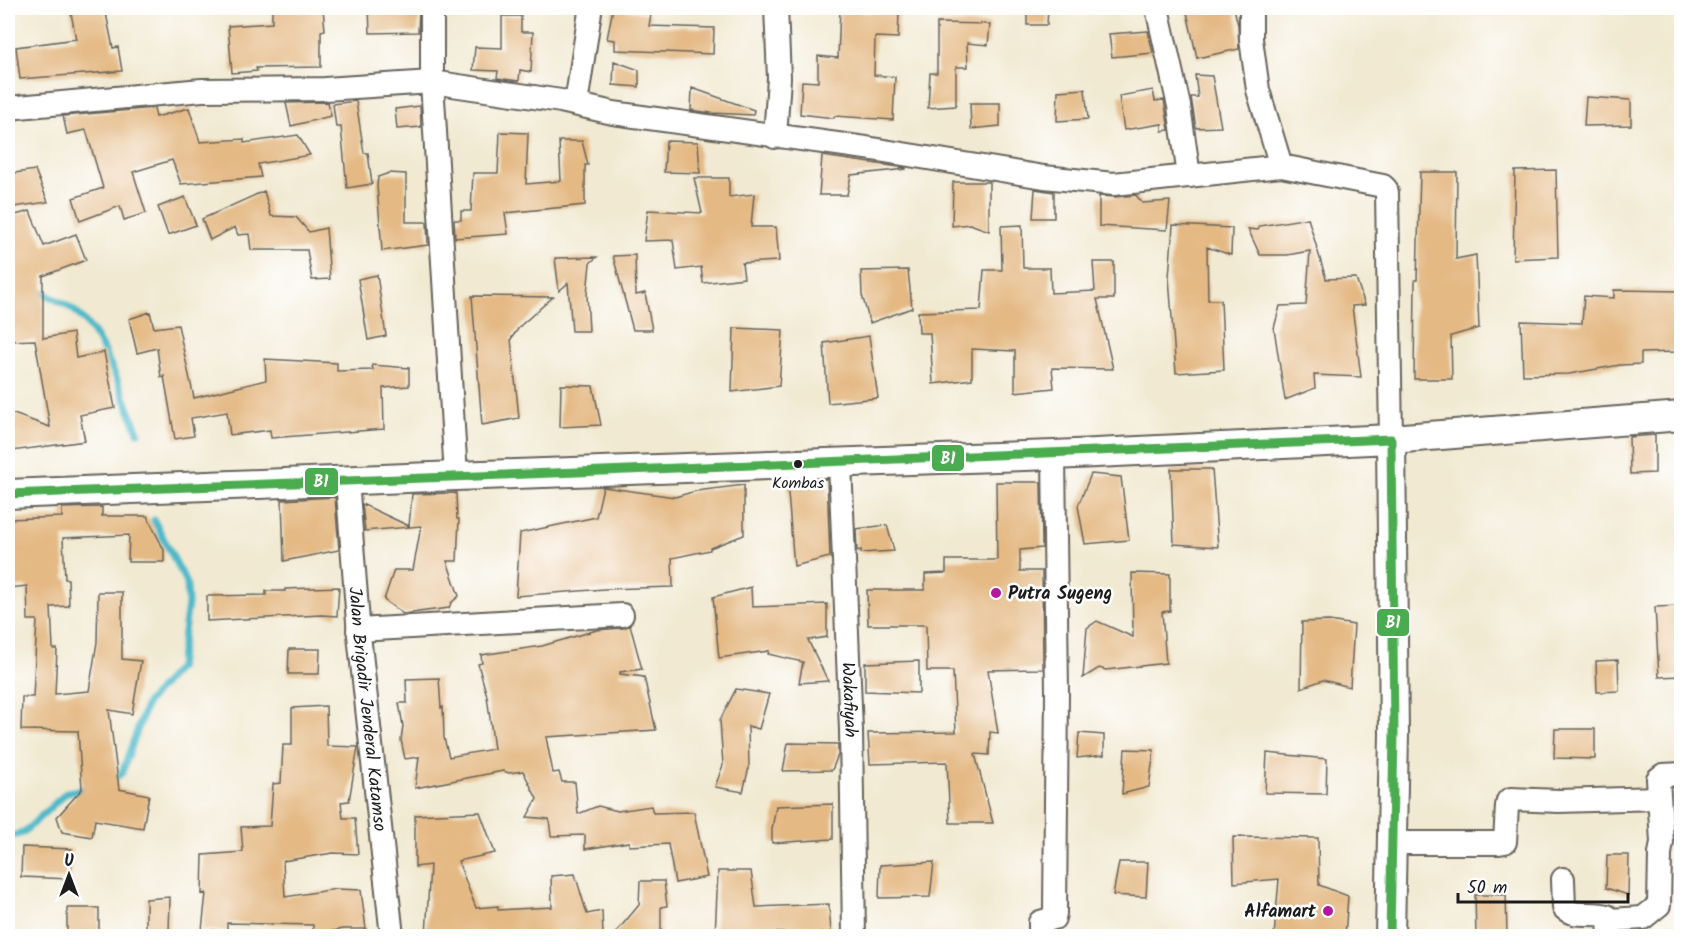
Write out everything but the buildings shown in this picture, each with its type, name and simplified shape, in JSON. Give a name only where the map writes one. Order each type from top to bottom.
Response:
[{"type":"main road","points":[[8,494],[1054,455],[1391,439],[1682,416]]},
{"type":"main road","points":[[1390,936],[1394,734],[1391,439]]},
{"type":"street","points":[[432,8],[432,82],[456,476]]},
{"type":"street","points":[[775,136],[778,78],[776,8]]},
{"type":"street","points":[[1157,8],[1179,106],[1189,176]]},
{"type":"street","points":[[1251,8],[1251,39],[1258,90],[1281,166]]},
{"type":"street","points":[[576,104],[590,12]]},
{"type":"street","points":[[8,108],[202,90],[325,89],[432,82],[576,104],[613,113],[866,148],[1044,177],[1114,184],[1281,166],[1383,186],[1386,189],[1391,439]]},
{"type":"street","points":[[1040,936],[1040,922],[1054,918],[1055,913],[1057,680],[1054,455]]},
{"type":"street","name":"Wakafiyah","points":[[840,463],[851,730],[854,936]]},
{"type":"street","name":"Jalan Brigadir Jenderal Katamso","points":[[347,480],[358,630],[392,936]]},
{"type":"street","points":[[358,630],[622,615]]},
{"type":"street","points":[[1563,879],[1564,908],[1568,912],[1607,916],[1609,928],[1643,918],[1659,905],[1662,842],[1658,798],[1659,777],[1682,774]]},
{"type":"street","points":[[1392,843],[1505,842],[1507,806],[1511,799],[1559,801],[1658,798]]},
{"type":"waterway","points":[[37,290],[68,306],[87,324],[105,353],[138,432]]},
{"type":"waterway","points":[[111,781],[122,773],[147,703],[179,667],[188,604],[187,584],[154,520]]},
{"type":"waterway","points":[[8,837],[23,833],[67,792],[90,788]]},
{"type":"transit line","name":"B1","points":[[8,494],[1391,439],[1394,734],[1390,936]]},
{"type":"place","name":"Kombas","points":[[798,464]]},
{"type":"place","name":"Putra Sugeng","points":[[996,593]]},
{"type":"place","name":"Alfamart","points":[[1328,911]]}]
